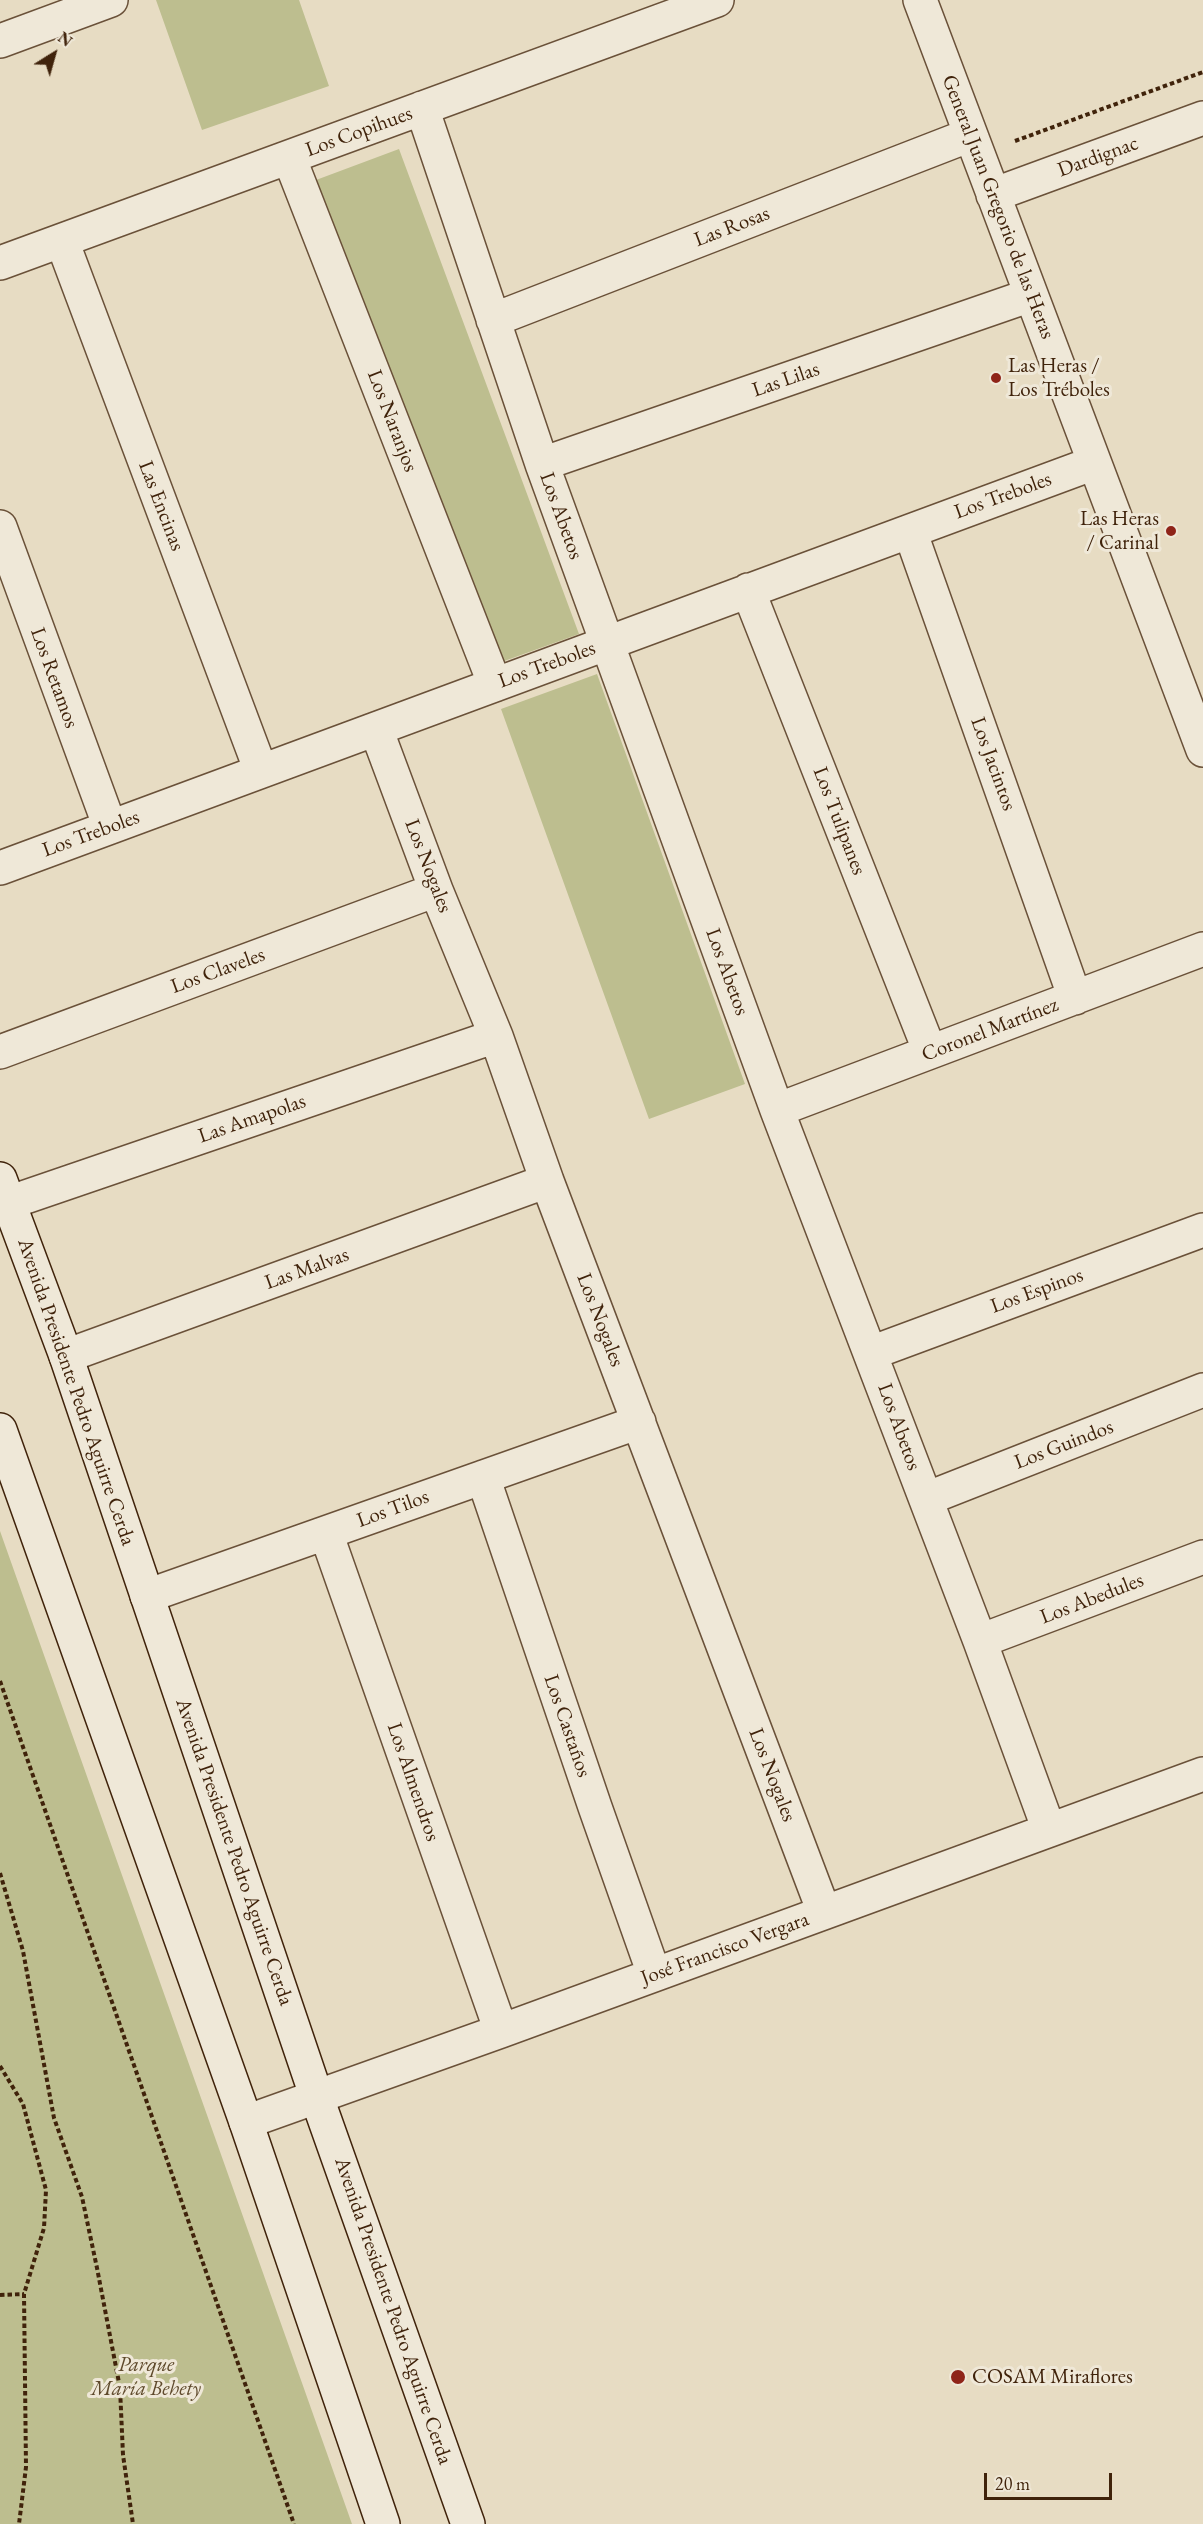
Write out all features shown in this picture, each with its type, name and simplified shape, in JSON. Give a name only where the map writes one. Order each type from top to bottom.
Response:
[{"type":"street","points":[[0,41],[111,0]]},
{"type":"street","name":"Los Copihues","points":[[0,263],[717,0]]},
{"type":"street","name":"General Juan Gregorio de las Heras","points":[[920,0],[1203,750]]},
{"type":"street","name":"Los Abetos","points":[[422,108],[542,464],[777,1110],[980,1641],[1049,1830]]},
{"type":"street","name":"Dardignac","points":[[993,195],[1203,118]]},
{"type":"street","name":"Las Rosas","points":[[493,320],[974,145]]},
{"type":"street","name":"Los Naranjos","points":[[289,157],[495,685]]},
{"type":"street","name":"Las Encinas","points":[[62,241],[261,771]]},
{"type":"street","name":"Las Lilas","points":[[542,464],[1031,295]]},
{"type":"street","name":"Los Treboles","points":[[0,868],[1094,463]]},
{"type":"street","name":"Los Retamos","points":[[0,527],[110,827]]},
{"type":"street","name":"Los Jacintos","points":[[910,531],[1075,998]]},
{"type":"street","name":"Los Tulipanes","points":[[748,591],[930,1052]]},
{"type":"street","name":"Los Nogales","points":[[376,729],[436,890],[496,1036],[547,1181],[824,1912]]},
{"type":"street","name":"Los Claveles","points":[[0,1052],[436,890]]},
{"type":"street","name":"Coronel Martínez","points":[[777,1110],[1203,950]]},
{"type":"street","name":"Las Amapolas","points":[[4,1191],[496,1036]]},
{"type":"street","name":"Las Malvas","points":[[66,1356],[547,1181]]},
{"type":"street","name":"Avenida Presidente Pedro Aguirre Cerda","points":[[4,1191],[66,1356],[317,2097],[468,2524]]},
{"type":"street","name":"Los Espinos","points":[[871,1353],[1203,1230]]},
{"type":"street","name":"Los Guindos","points":[[926,1499],[1203,1390]]},
{"type":"street","name":"Los Tilos","points":[[147,1596],[639,1422]]},
{"type":"street","points":[[0,1430],[246,2122],[383,2524]]},
{"type":"street","name":"Los Castaños","points":[[483,1477],[654,1974]]},
{"type":"street","name":"Los Almendros","points":[[327,1533],[501,2031]]},
{"type":"street","name":"Los Abedules","points":[[980,1641],[1203,1557]]},
{"type":"street","name":"José Francisco Vergara","points":[[246,2122],[1203,1774]]},
{"type":"path","points":[[974,145],[1203,72]]},
{"type":"path","points":[[0,1681],[294,2524]]},
{"type":"path","points":[[0,1873],[23,1952],[54,2118],[82,2197],[97,2268],[120,2388],[123,2456],[133,2524]]},
{"type":"path","points":[[0,2066],[23,2104],[46,2190],[44,2228],[24,2295],[26,2467],[19,2524]]},
{"type":"path","points":[[0,2295],[24,2295]]},
{"type":"green space","points":[[156,0],[299,0],[329,86],[202,130]]},
{"type":"green space","points":[[399,149],[579,634],[496,664],[316,180]]},
{"type":"green space","points":[[597,674],[745,1084],[649,1119],[501,709]]},
{"type":"green space","name":"Parque María Behety","points":[[0,1531],[352,2524],[0,2524]]},
{"type":"place","name":"Las Heras / Los Tréboles","points":[[996,378]]},
{"type":"place","name":"Las Heras / Carinal","points":[[1171,531]]},
{"type":"place","name":"COSAM Miraflores","points":[[958,2377]]}]
